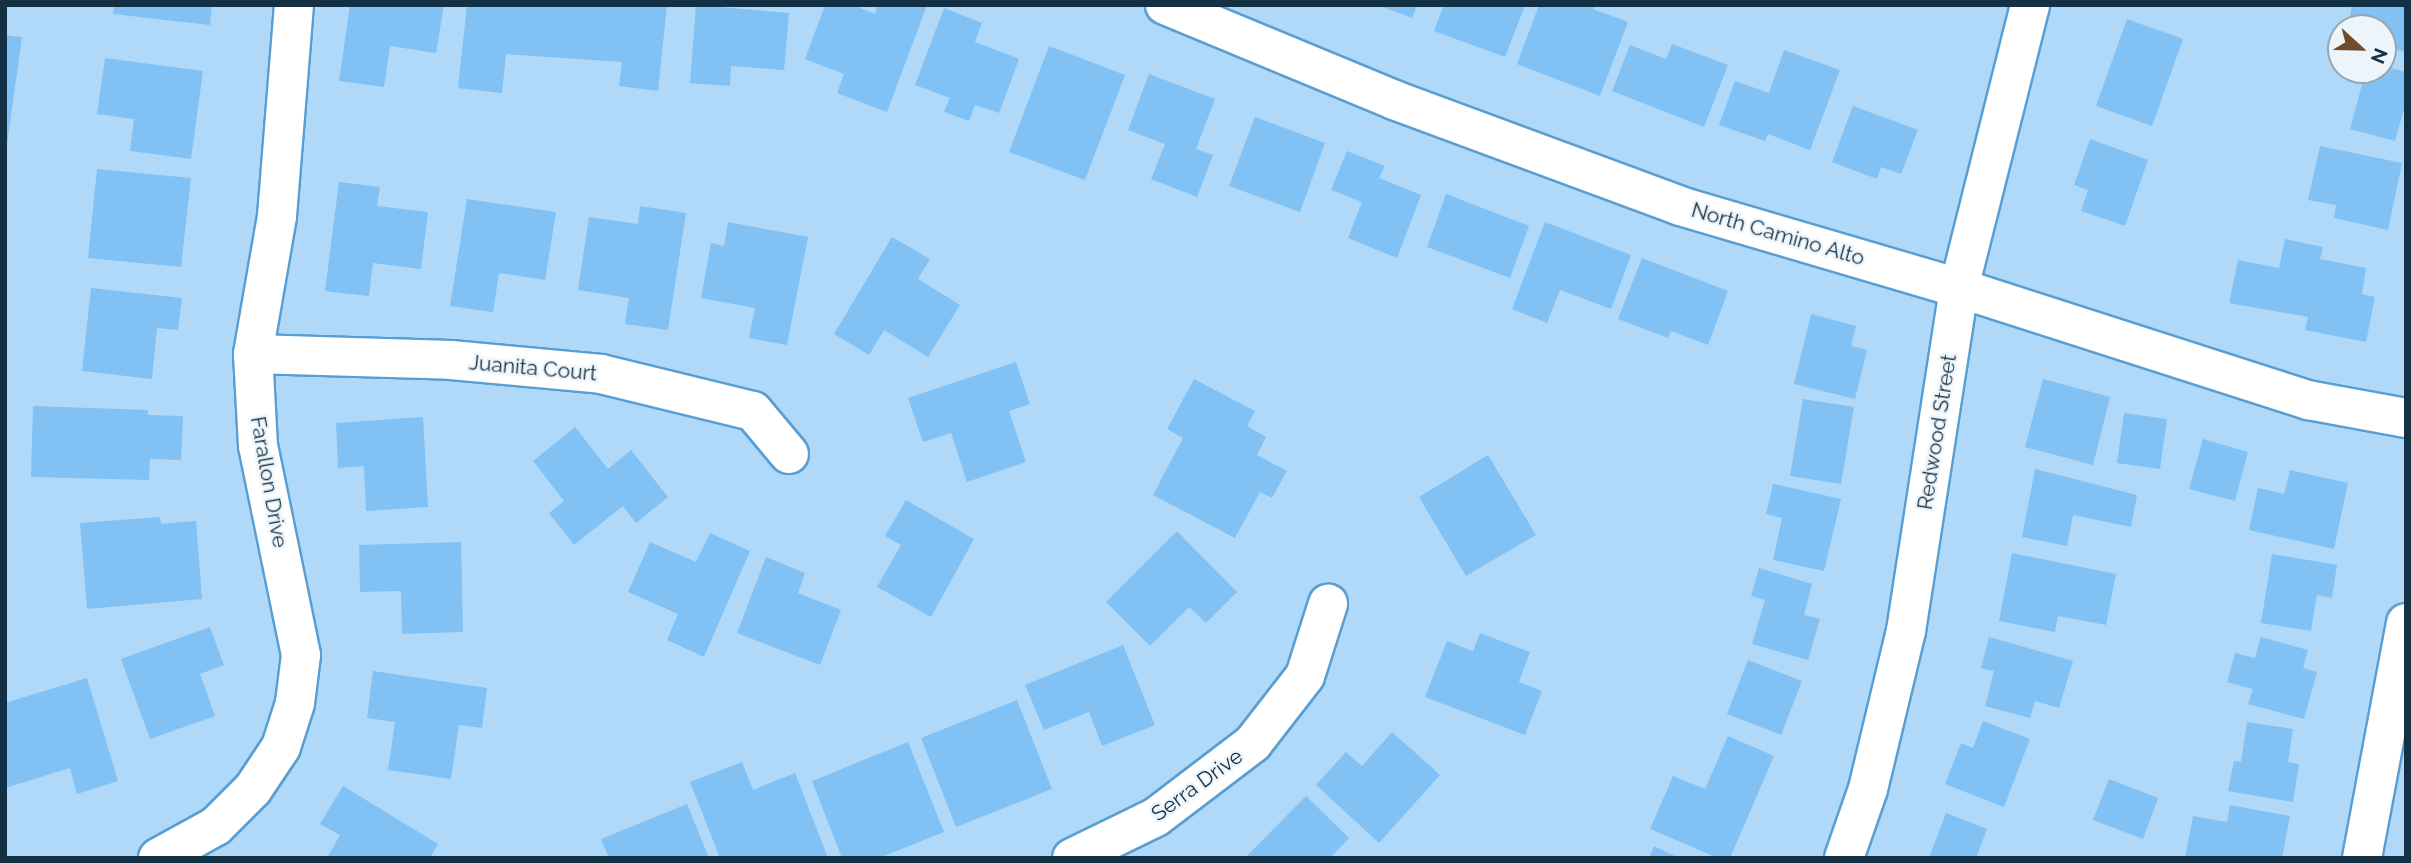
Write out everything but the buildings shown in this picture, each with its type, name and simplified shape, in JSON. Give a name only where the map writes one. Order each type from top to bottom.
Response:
[{"type":"street","name":"Farallon Drive","points":[[158,858],[216,826],[253,789],[281,747],[295,703],[300,655],[258,446],[253,354],[277,216],[294,5]]},
{"type":"street","name":"North Camino Alto","points":[[1165,5],[1394,100],[1681,206],[1959,288],[2308,400],[2406,418]]},
{"type":"street","name":"Redwood Street","points":[[1844,858],[1868,789],[1906,631],[1959,288],[2030,5]]},
{"type":"street","name":"Juanita Court","points":[[253,354],[450,360],[601,374],[753,411],[789,454]]},
{"type":"street","name":"Serra Drive","points":[[1072,858],[1156,817],[1254,743],[1305,676],[1328,604]]},
{"type":"street","points":[[2362,858],[2406,623]]}]
